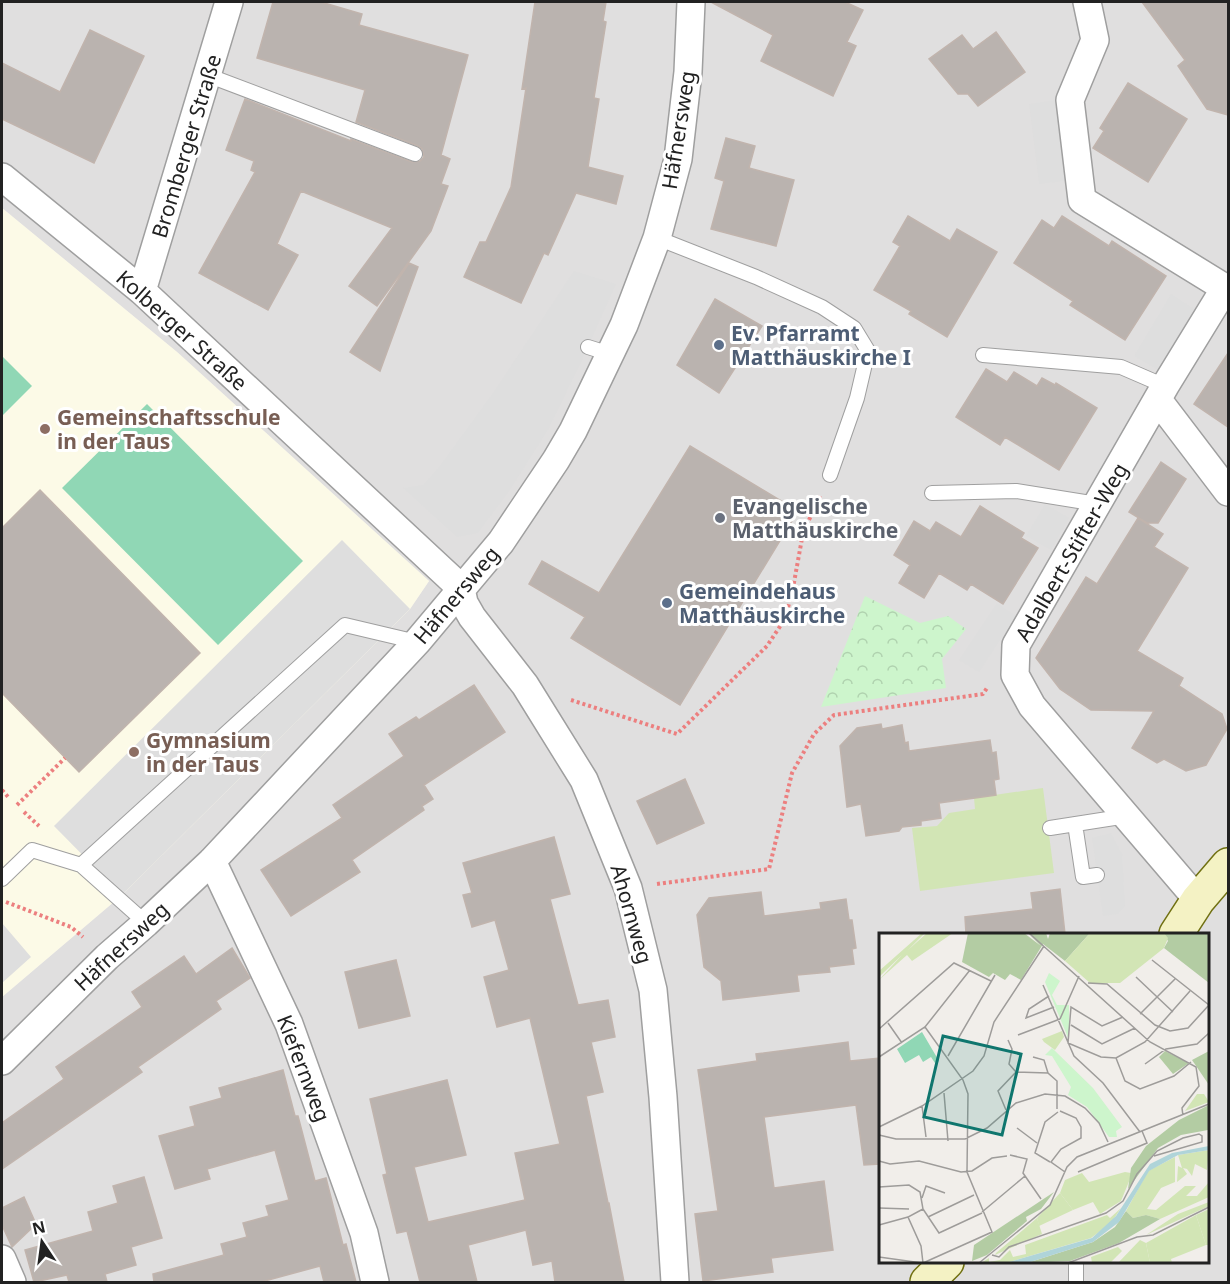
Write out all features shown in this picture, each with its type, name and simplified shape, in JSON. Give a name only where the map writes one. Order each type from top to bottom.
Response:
[{"type":"street","name":"Bromberger Straße","points":[[142,291],[230,2]]},
{"type":"street","name":"Häfnersweg","points":[[2,1061],[107,957],[212,861],[417,642],[501,542],[556,460],[573,431],[599,351],[624,325],[657,238],[678,159],[688,72],[691,2]]},
{"type":"street","name":"Adalbert-Stifter-Weg","points":[[1087,2],[1095,40],[1070,100],[1067,136],[1082,200],[1227,287],[1185,339],[1161,393],[1097,504],[1070,535],[1009,641],[1015,675],[1032,706],[1198,900]]},
{"type":"street","name":"Kolberger Straße","points":[[2,177],[142,291],[461,588]]},
{"type":"street","points":[[1161,393],[1228,492]]},
{"type":"street","name":"Ahornweg","points":[[461,588],[464,603],[472,617],[525,685],[584,780],[628,888],[652,990],[663,1097],[675,1282]]},
{"type":"street","name":"Kiefernweg","points":[[212,861],[289,1024],[364,1233],[375,1282]]},
{"type":"street","points":[[1177,933],[1198,900],[1228,865]]},
{"type":"street","points":[[2,1259],[12,1282]]},
{"type":"street","points":[[927,1282],[946,1263]]},
{"type":"lane","points":[[207,75],[415,154]]},
{"type":"lane","points":[[657,238],[822,307],[854,328],[868,351],[858,398],[830,475]]},
{"type":"lane","points":[[983,355],[1120,367],[1161,393]]},
{"type":"lane","points":[[932,493],[1016,491],[1097,504]]},
{"type":"lane","points":[[81,865],[345,625],[417,642]]},
{"type":"lane","points":[[1050,828],[1127,816]]},
{"type":"lane","points":[[1075,824],[1083,877],[1097,875]]},
{"type":"lane","points":[[2,879],[32,850],[81,865],[146,923]]},
{"type":"lane","points":[[1076,1263],[1076,1282]]},
{"type":"path","points":[[525,685],[677,734],[767,646],[785,619],[803,533],[830,475]]},
{"type":"path","points":[[628,888],[769,869],[792,773],[814,734],[834,715],[983,694],[1009,641]]},
{"type":"path","points":[[17,805],[65,758]]},
{"type":"path","points":[[2,790],[9,798]]},
{"type":"path","points":[[2,901],[71,927],[107,957]]},
{"type":"shaded area","points":[[2,2],[1228,2],[1228,1282],[2,1282],[2,997],[122,895],[410,609],[429,581],[177,352],[2,208]]},
{"type":"shaded area","points":[[1055,100],[1065,181],[1039,184],[1029,104]]},
{"type":"shaded area","name":"Gymnasium in der Taus","points":[[2,208],[177,352],[429,581],[410,609],[122,895],[2,997]]},
{"type":"shaded area","points":[[574,271],[616,284],[549,428],[510,490],[478,533],[457,537],[403,488],[423,485],[439,467],[493,393]]},
{"type":"shaded area","points":[[1171,294],[1194,309],[1158,370],[1134,356]]},
{"type":"shaded area","points":[[1045,504],[1069,518],[1051,550],[1026,536]]},
{"type":"shaded area","points":[[342,540],[410,609],[122,895],[54,826]]},
{"type":"shaded area","points":[[997,603],[1016,616],[979,672],[959,660]]},
{"type":"shaded area","points":[[1111,833],[1122,854],[1125,906],[1118,914],[1103,916],[1092,838]]},
{"type":"shaded area","points":[[2,923],[31,957],[2,983]]},
{"type":"green space","points":[[2,356],[32,386],[2,416]]},
{"type":"green space","points":[[147,404],[303,561],[218,645],[62,488]]},
{"type":"green space","points":[[865,596],[920,623],[948,616],[966,629],[942,659],[946,688],[821,707]]},
{"type":"green space","points":[[1043,788],[1054,873],[920,891],[912,828],[937,826],[949,813],[975,809],[974,798]]},
{"type":"building","points":[[273,2],[321,2],[362,14],[359,25],[468,55],[441,155],[450,159],[441,184],[448,186],[431,231],[377,306],[349,286],[392,228],[301,191],[277,244],[298,255],[268,310],[199,273],[255,172],[251,170],[254,161],[226,150],[245,99],[351,141],[351,139],[412,162],[420,161],[424,157],[422,149],[418,146],[356,122],[365,90],[257,58]]},
{"type":"building","points":[[535,2],[606,2],[603,21],[606,22],[594,98],[599,99],[588,167],[623,176],[616,204],[576,193],[548,255],[544,253],[521,303],[464,277],[480,242],[486,242],[511,187],[526,88],[522,89]]},
{"type":"building","points":[[711,2],[845,2],[863,10],[847,42],[856,46],[833,96],[761,61],[773,35]]},
{"type":"building","points":[[1142,2],[1228,2],[1228,115],[1207,109],[1178,66],[1185,60]]},
{"type":"building","points":[[90,30],[144,56],[94,163],[2,119],[2,63],[60,92]]},
{"type":"building","points":[[996,32],[1025,72],[978,106],[968,94],[958,94],[929,59],[962,35],[973,49]]},
{"type":"building","points":[[1128,83],[1187,119],[1148,182],[1093,148],[1104,131],[1100,128]]},
{"type":"building","points":[[726,138],[755,146],[749,168],[794,180],[776,246],[711,229],[724,181],[715,178]]},
{"type":"building","points":[[908,216],[950,241],[957,229],[997,252],[947,337],[909,314],[911,311],[874,290],[900,246],[893,242]]},
{"type":"building","points":[[1062,216],[1109,246],[1112,241],[1166,276],[1125,340],[1070,305],[1073,301],[1014,263],[1042,220],[1054,228]]},
{"type":"building","points":[[409,263],[418,267],[380,371],[350,352]]},
{"type":"building","name":"Ev. Pfarramt Matthäuskirche I","points":[[715,299],[762,326],[719,393],[677,365]]},
{"type":"building","points":[[1228,353],[1228,427],[1194,404]]},
{"type":"building","points":[[986,369],[1007,382],[1014,372],[1037,386],[1042,378],[1055,385],[1056,383],[1097,408],[1059,470],[1005,437],[1000,445],[956,417]]},
{"type":"building","points":[[690,446],[798,511],[680,705],[571,638],[585,617],[529,584],[542,561],[599,593]]},
{"type":"building","points":[[1161,462],[1186,479],[1158,523],[1147,523],[1129,512]]},
{"type":"building","points":[[40,490],[200,653],[79,772],[2,693],[2,528]]},
{"type":"building","points":[[980,506],[1024,533],[1021,538],[1038,548],[1003,604],[971,584],[967,590],[939,573],[924,598],[899,583],[910,565],[894,555],[914,521],[930,531],[936,522],[961,537]]},
{"type":"building","points":[[1138,518],[1163,534],[1154,547],[1188,568],[1137,651],[1183,678],[1179,686],[1222,714],[1227,729],[1206,765],[1186,771],[1164,759],[1157,763],[1132,748],[1154,711],[1091,710],[1060,689],[1036,658],[1086,577],[1097,584]]},
{"type":"building","points":[[474,685],[505,732],[424,785],[433,799],[422,806],[424,810],[352,860],[360,872],[291,916],[261,870],[342,818],[333,805],[404,756],[389,734],[416,717],[419,720]]},
{"type":"building","points":[[881,724],[882,729],[902,725],[909,751],[990,740],[992,753],[996,752],[999,779],[994,780],[996,795],[939,803],[941,818],[921,821],[921,825],[902,827],[899,831],[866,836],[861,804],[847,807],[840,746],[857,728]]},
{"type":"building","points":[[685,779],[704,823],[657,844],[637,801]]},
{"type":"building","points":[[554,837],[570,894],[550,899],[578,1005],[608,1000],[615,1037],[591,1042],[603,1092],[586,1096],[624,1282],[555,1282],[552,1261],[533,1265],[526,1230],[468,1245],[477,1282],[420,1282],[407,1231],[397,1233],[383,1175],[387,1174],[370,1099],[447,1080],[466,1155],[414,1167],[428,1222],[525,1200],[515,1153],[560,1144],[530,1018],[497,1027],[484,977],[509,970],[495,920],[472,927],[463,895],[472,893],[463,863]]},
{"type":"building","points":[[1060,889],[1065,933],[966,933],[965,917],[1033,909],[1031,893]]},
{"type":"building","points":[[761,892],[764,916],[821,909],[820,903],[846,899],[856,948],[852,949],[854,964],[829,967],[830,972],[797,975],[799,991],[723,1000],[721,981],[704,967],[697,915],[709,898]]},
{"type":"building","points":[[232,948],[250,978],[216,1001],[221,1009],[138,1067],[142,1072],[2,1169],[2,1123],[64,1079],[56,1067],[142,1007],[132,992],[184,956],[196,974]]},
{"type":"building","points":[[396,960],[410,1016],[359,1028],[345,972]]},
{"type":"building","points":[[848,1042],[850,1061],[879,1058],[879,1164],[864,1165],[856,1105],[764,1117],[774,1188],[824,1181],[833,1250],[771,1258],[773,1272],[703,1281],[695,1214],[718,1211],[698,1070],[757,1061],[756,1054]]},
{"type":"building","points":[[283,1070],[315,1181],[326,1178],[343,1245],[346,1244],[356,1282],[324,1282],[320,1266],[261,1282],[154,1282],[153,1274],[224,1255],[221,1244],[247,1237],[243,1223],[269,1216],[266,1206],[289,1200],[275,1150],[207,1169],[210,1179],[175,1189],[159,1136],[195,1126],[190,1107],[222,1098],[219,1088]]},
{"type":"building","points":[[144,1177],[162,1238],[131,1247],[136,1265],[105,1274],[107,1282],[69,1282],[67,1275],[34,1282],[25,1250],[93,1231],[88,1212],[118,1203],[113,1186]]},
{"type":"building","points":[[24,1197],[36,1224],[12,1247],[2,1225],[2,1208]]},
{"type":"place","name":"Ev. Pfarramt Matthäuskirche I","points":[[719,345]]},
{"type":"place","name":"Gemeinschaftsschule in der Taus","points":[[45,429]]},
{"type":"place","name":"Evangelische Matthäuskirche","points":[[720,518]]},
{"type":"place","name":"Gemeindehaus Matthäuskirche","points":[[667,603]]},
{"type":"place","name":"Gymnasium in der Taus","points":[[134,752]]}]
